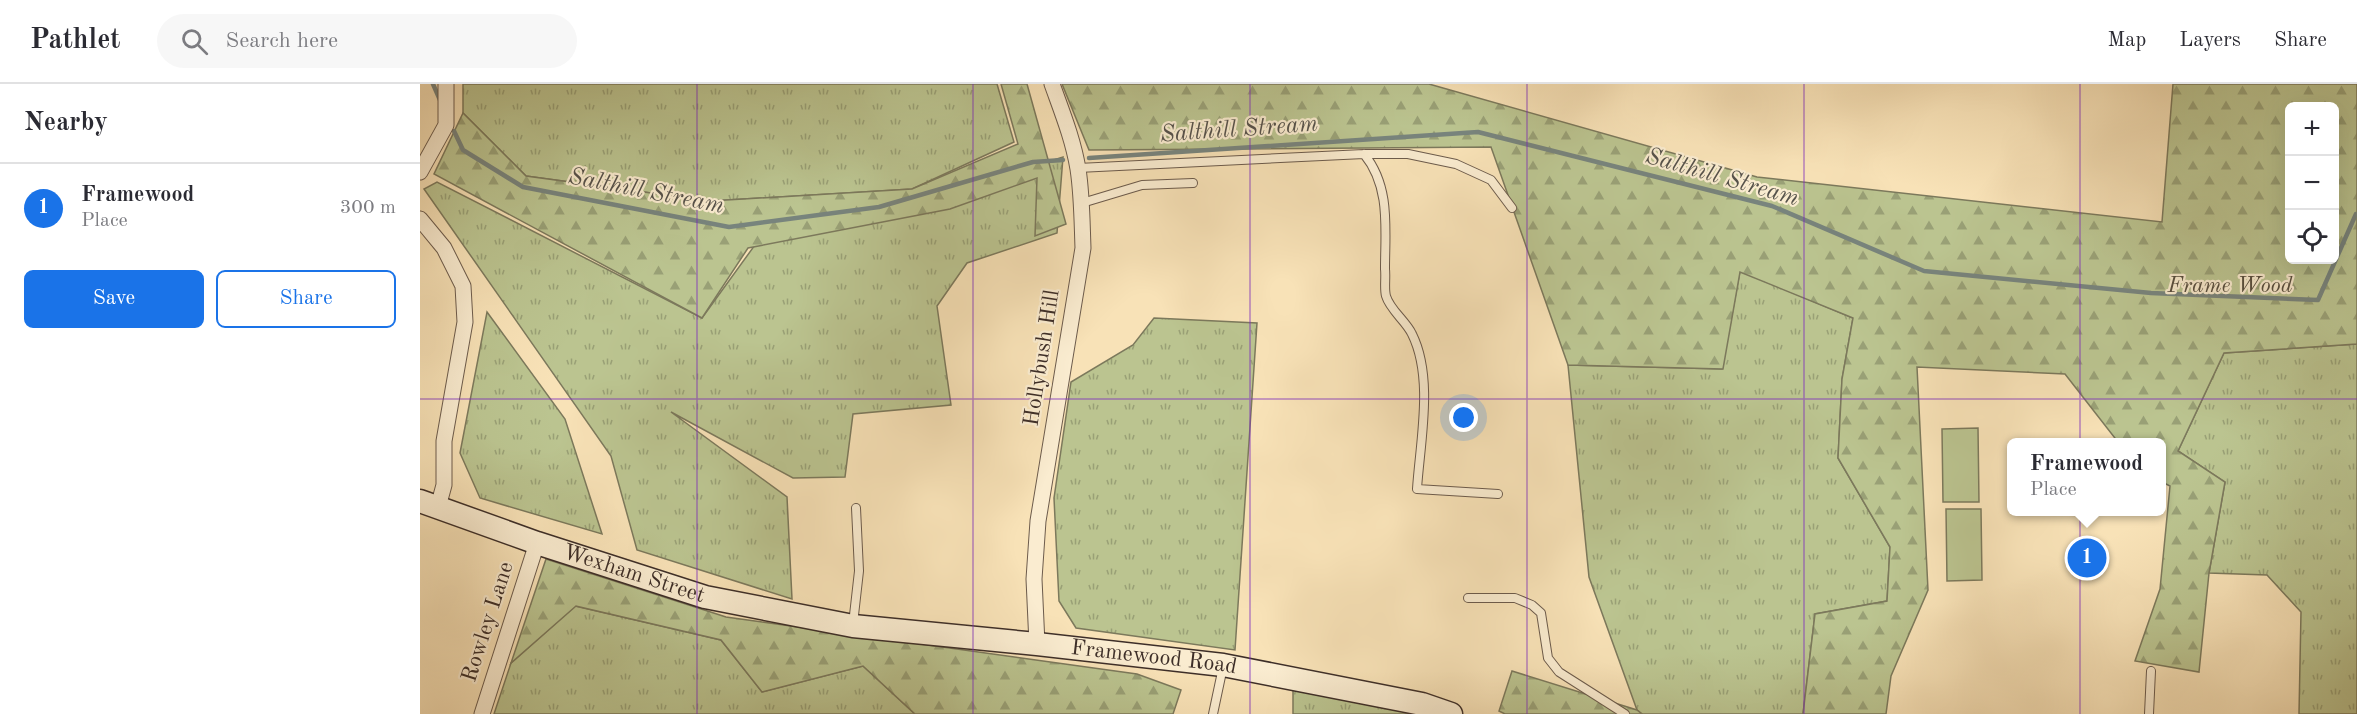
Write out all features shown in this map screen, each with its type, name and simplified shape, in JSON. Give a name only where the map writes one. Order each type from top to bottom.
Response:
[{"type":"street","points":[[420,172],[426,166],[446,125],[446,84]]},
{"type":"street","name":"Hollybush Hill","points":[[1037,644],[1034,579],[1038,521],[1083,248],[1082,203],[1078,168],[1068,126],[1052,84]]},
{"type":"street","points":[[420,219],[444,248],[463,286],[465,322],[444,441],[444,485],[429,504]]},
{"type":"street","name":"Wexham Street","points":[[429,504],[537,543],[705,597],[853,626]]},
{"type":"street","name":"Rowley Lane","points":[[482,714],[537,543]]},
{"type":"street","name":"Framewood Road","points":[[853,626],[1223,665],[1422,704],[1451,714]]},
{"type":"lane","points":[[1078,168],[1364,154],[1408,154],[1456,164],[1491,180],[1512,208]]},
{"type":"lane","points":[[1364,154],[1375,167],[1384,206],[1386,296],[1413,335],[1421,364],[1424,416],[1418,489],[1498,494]]},
{"type":"lane","points":[[1082,203],[1142,185],[1193,183]]},
{"type":"lane","points":[[853,626],[859,571],[856,508]]},
{"type":"lane","points":[[1467,598],[1515,598],[1532,605],[1541,613],[1548,658],[1559,672],[1624,714]]},
{"type":"lane","points":[[1214,714],[1223,665]]},
{"type":"lane","points":[[2149,714],[2151,671]]},
{"type":"green space","points":[[463,84],[997,84],[1014,142],[912,189],[710,201],[526,176],[463,113]]},
{"type":"green space","points":[[1001,84],[1027,84],[1066,224],[1035,236],[1037,178],[950,209],[748,248],[702,318],[434,174],[463,113],[526,176],[710,201],[912,189],[1018,144]]},
{"type":"green space","name":"Frame Wood","points":[[1062,84],[1429,84],[1757,177],[2162,222],[2173,84],[2357,84],[2357,344],[2224,353],[2178,451],[2225,482],[2209,573],[2199,672],[2135,661],[2160,589],[2170,486],[2166,484],[2166,438],[2115,438],[2065,374],[1917,367],[1928,590],[1891,676],[1886,714],[1803,714],[1815,614],[1887,601],[1890,547],[1838,458],[1842,379],[1853,318],[1740,272],[1723,369],[1568,365],[1491,147],[1089,150]]},
{"type":"green space","points":[[1063,157],[1057,233],[967,263],[937,306],[951,405],[853,414],[845,477],[793,478],[671,412],[787,497],[792,599],[637,550],[611,456],[424,189],[437,182],[702,318],[768,227],[947,193]]},
{"type":"green space","points":[[1740,271],[1853,318],[1842,379],[1838,458],[1890,547],[1887,601],[1815,614],[1803,714],[1642,714],[1637,710],[1589,577],[1568,365],[1722,369]]},
{"type":"green space","points":[[487,312],[565,419],[602,534],[480,498],[460,453]]},
{"type":"green space","points":[[1154,318],[1257,323],[1235,650],[1076,628],[1059,601],[1054,498],[1071,382],[1133,345]]},
{"type":"green space","points":[[2357,344],[2357,714],[2299,714],[2301,612],[2267,575],[2209,573],[2225,482],[2178,451],[2224,353]]},
{"type":"green space","points":[[1978,428],[1979,502],[1943,502],[1942,429]]},
{"type":"green space","points":[[1946,509],[1981,509],[1982,580],[1947,581]]},
{"type":"green space","points":[[546,559],[726,617],[1137,674],[1181,690],[1173,714],[915,714],[863,666],[762,692],[721,640],[576,606],[511,663]]},
{"type":"green space","points":[[575,606],[721,640],[762,692],[863,666],[915,714],[494,714],[511,663]]},
{"type":"green space","points":[[1512,671],[1637,710],[1642,714],[1505,714],[1499,711]]},
{"type":"green space","points":[[1293,689],[1417,714],[1293,714]]},
{"type":"waterway","name":"Salthill Stream","points":[[433,84],[440,100]]},
{"type":"waterway","name":"Salthill Stream","points":[[454,131],[463,150],[523,187],[729,227],[879,207],[1033,162],[1063,160]]},
{"type":"waterway","name":"Salthill Stream","points":[[1089,158],[1478,132],[1772,206],[1924,271],[2151,293],[2318,300],[2356,214]]},
{"type":"place","name":"Framewood","points":[[2087,558]]}]
